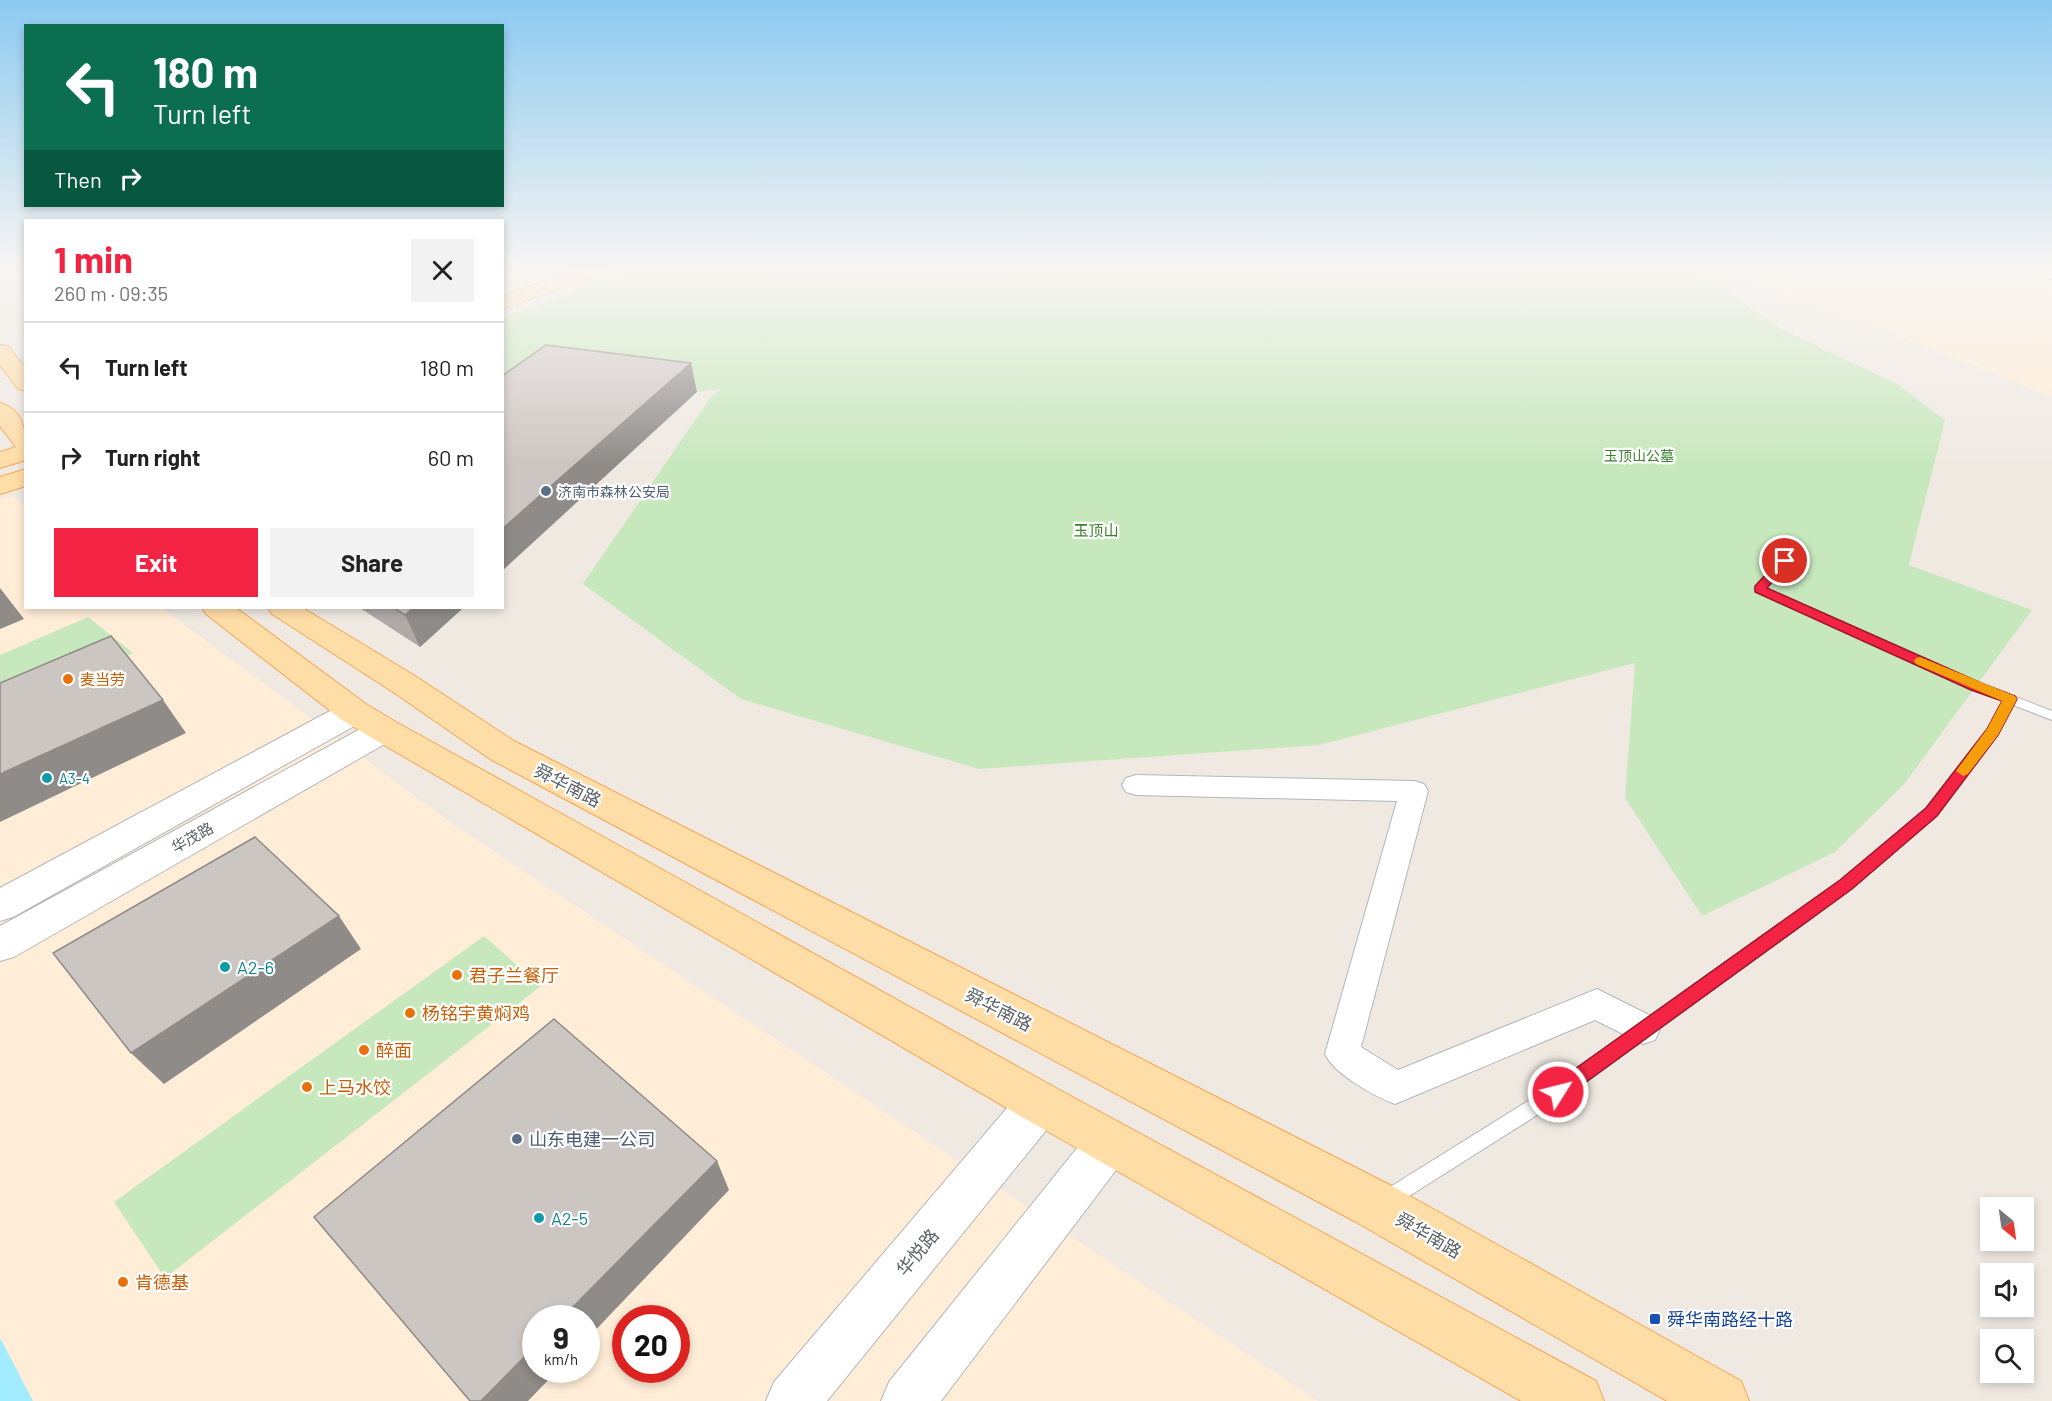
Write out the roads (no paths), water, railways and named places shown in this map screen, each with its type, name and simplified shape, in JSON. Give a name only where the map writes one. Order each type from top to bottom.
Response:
[{"type":"main road","points":[[0,351],[24,381]]},
{"type":"main road","points":[[0,410],[24,440]]},
{"type":"main road","points":[[0,460],[24,453]]},
{"type":"main road","points":[[0,486],[24,478]]},
{"type":"main road","points":[[218,609],[369,721],[1040,1103],[1576,1401]]},
{"type":"main road","name":"舜华南路","points":[[285,609],[404,684],[501,750],[1374,1204],[1721,1401]]},
{"type":"street","points":[[0,906],[369,721]]},
{"type":"street","name":"华茂路","points":[[0,945],[369,721]]},
{"type":"street","points":[[1136,785],[1414,791],[1342,1054],[1395,1088],[1596,1004],[1643,1029]]},
{"type":"street","name":"华悦路","points":[[794,1401],[1040,1103]]},
{"type":"street","points":[[908,1401],[1110,1142]]},
{"type":"lane","points":[[1798,547],[1759,589],[1976,686],[2052,716]]},
{"type":"lane","points":[[1374,1204],[1408,1187],[1558,1092],[1846,885],[1931,812],[1993,732],[2010,699]]},
{"type":"water","points":[[0,1338],[33,1401],[0,1401]]},
{"type":"place","name":"济南市森林公安局","points":[[546,491]]},
{"type":"place","name":"麦当劳","points":[[68,679]]},
{"type":"place","name":"A3-4","points":[[47,778]]},
{"type":"place","name":"A2-6","points":[[225,967]]},
{"type":"place","name":"君子兰餐厅","points":[[457,975]]},
{"type":"place","name":"杨铭宇黄焖鸡","points":[[410,1013]]},
{"type":"place","name":"醉面","points":[[364,1050]]},
{"type":"place","name":"上马水饺","points":[[307,1087]]},
{"type":"place","name":"山东电建一公司","points":[[517,1139]]},
{"type":"place","name":"A2-5","points":[[539,1218]]},
{"type":"place","name":"肯德基","points":[[123,1282]]},
{"type":"place","name":"舜华南路经十路","points":[[1655,1319]]},
{"type":"park label","name":"玉顶山公墓","points":[[1639,455]]},
{"type":"park label","name":"玉顶山","points":[[1096,530]]}]
